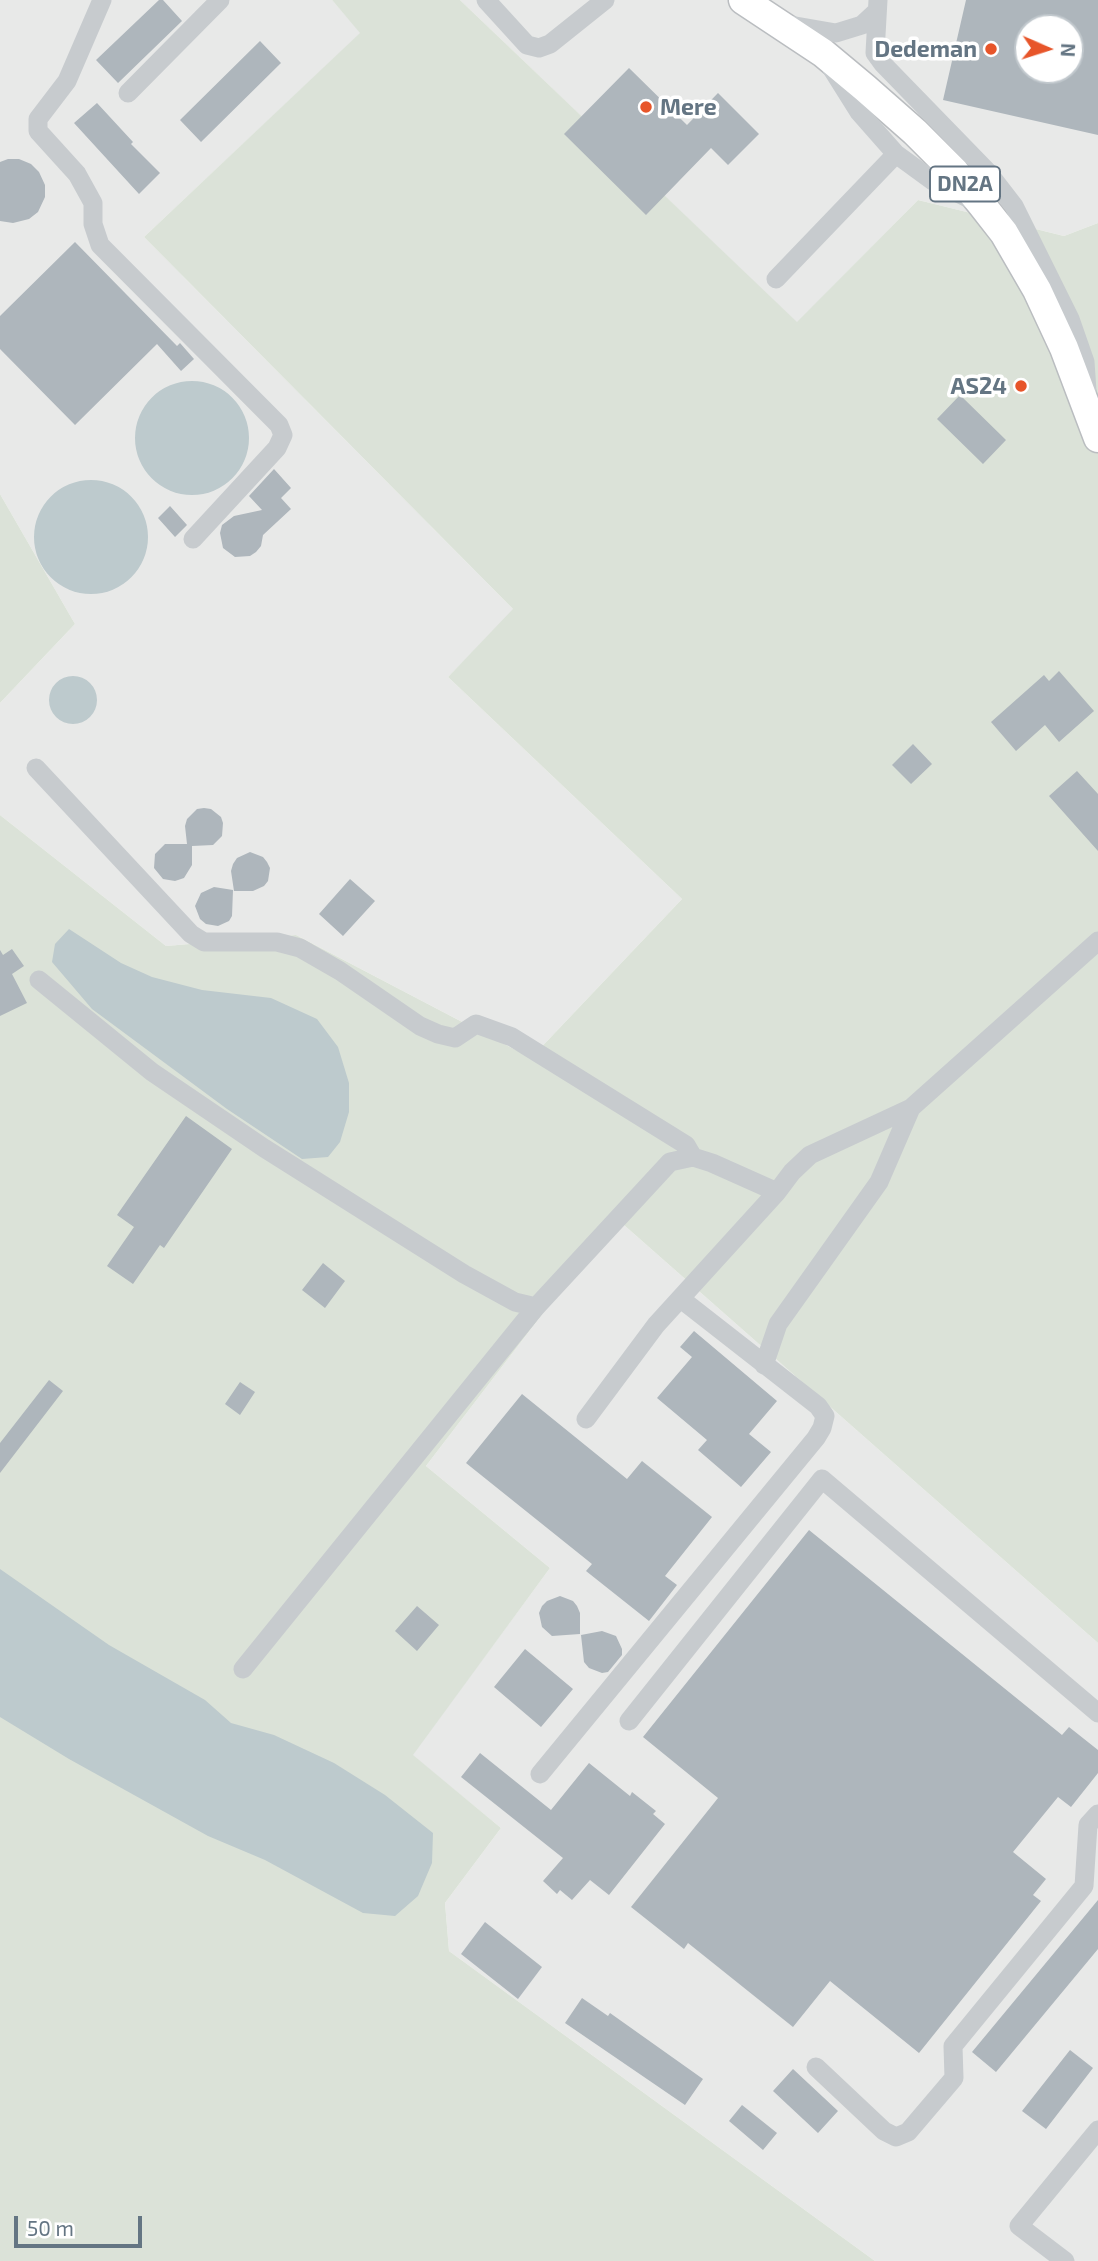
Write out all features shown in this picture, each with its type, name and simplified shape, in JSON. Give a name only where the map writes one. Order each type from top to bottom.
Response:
[{"type":"highway","name":"DN2A","points":[[743,0],[823,53],[915,132],[982,205],[1004,233],[1037,290],[1064,348],[1098,438]]},
{"type":"lane","points":[[102,0],[66,81],[38,119],[38,131],[77,174],[93,203],[93,224],[100,245],[279,425],[283,435],[277,448],[193,539]]},
{"type":"lane","points":[[128,93],[220,0]]},
{"type":"lane","points":[[485,0],[527,45],[539,48],[550,44],[605,0]]},
{"type":"lane","points":[[775,21],[836,33],[862,25],[877,6]]},
{"type":"lane","points":[[877,6],[876,53],[883,64],[987,171],[1014,206],[1074,330],[1085,362],[1088,410]]},
{"type":"lane","points":[[823,53],[859,112],[896,154],[933,181],[982,205]]},
{"type":"lane","points":[[776,279],[896,154]]},
{"type":"lane","points":[[36,768],[191,934],[204,942],[277,942],[300,948],[340,971],[420,1026],[438,1034],[455,1038],[476,1024],[491,1027],[512,1037],[686,1145],[694,1157]]},
{"type":"lane","points":[[586,1419],[656,1325],[810,1155],[911,1108],[1098,942]]},
{"type":"lane","points":[[39,980],[152,1072],[264,1148],[464,1274],[515,1302],[536,1307]]},
{"type":"lane","points":[[765,1364],[778,1324],[879,1182],[911,1108]]},
{"type":"lane","points":[[243,1669],[536,1307],[670,1161],[694,1157],[777,1192]]},
{"type":"lane","points":[[540,1774],[816,1438],[825,1416],[818,1406],[681,1299]]},
{"type":"lane","points":[[629,1721],[822,1479],[1098,1713]]},
{"type":"lane","points":[[816,2067],[884,2131],[896,2137],[908,2132],[954,2078],[953,2046],[1084,1886],[1088,1825],[1098,1814]]},
{"type":"lane","points":[[1065,2261],[1019,2226],[1098,2130]]},
{"type":"shaded area","points":[[0,0],[332,0],[361,33],[144,237],[514,610],[448,677],[682,899],[531,1058],[296,935],[166,946],[0,815],[0,703],[75,624],[0,494]]},
{"type":"shaded area","points":[[332,0],[460,0],[797,322],[918,200],[1064,236],[1098,223],[1098,1643],[616,1218],[426,1466],[550,1568],[413,1755],[501,1828],[445,1903],[449,1951],[875,2261],[0,2261],[0,815],[166,946],[296,935],[531,1058],[682,899],[448,677],[513,609],[144,237],[360,33]]},
{"type":"shaded area","points":[[460,0],[1098,0],[1098,223],[1064,236],[918,200],[797,323]]},
{"type":"shaded area","points":[[192,381],[214,385],[224,390],[240,406],[245,416],[249,438],[245,460],[240,470],[224,486],[214,491],[192,495],[170,491],[160,486],[144,470],[139,460],[135,438],[139,416],[144,406],[160,390],[170,385]]},
{"type":"shaded area","points":[[91,480],[113,484],[131,497],[144,515],[148,537],[144,559],[131,577],[113,590],[91,594],[69,590],[51,577],[38,559],[34,537],[38,515],[51,497],[69,484]]},
{"type":"shaded area","points":[[0,494],[75,624],[0,703]]},
{"type":"shaded area","points":[[73,676],[90,683],[97,700],[90,717],[73,724],[56,717],[49,700],[56,683]]},
{"type":"shaded area","points":[[69,929],[121,963],[152,977],[202,990],[271,998],[317,1019],[338,1047],[349,1083],[349,1112],[340,1142],[328,1157],[302,1159],[227,1109],[92,1009],[52,962],[55,944]]},
{"type":"shaded area","points":[[616,1218],[1098,1643],[1098,2261],[875,2261],[449,1951],[445,1903],[501,1828],[412,1755],[550,1568],[426,1466]]},
{"type":"shaded area","points":[[0,1569],[109,1645],[205,1700],[231,1723],[274,1735],[334,1763],[385,1795],[433,1833],[432,1863],[418,1896],[395,1916],[363,1913],[265,1860],[208,1836],[69,1759],[0,1717]]},
{"type":"building","points":[[159,0],[163,0],[182,21],[118,83],[96,60]]},
{"type":"building","name":"Dedeman","points":[[966,0],[1098,0],[1098,135],[943,100]]},
{"type":"building","points":[[260,41],[281,63],[201,142],[180,120]]},
{"type":"building","points":[[629,68],[687,125],[718,93],[759,134],[728,165],[711,148],[646,215],[564,134]]},
{"type":"building","points":[[97,103],[133,142],[131,144],[160,173],[139,194],[74,123]]},
{"type":"building","points":[[19,159],[31,164],[39,172],[45,185],[45,197],[38,212],[29,219],[13,223],[0,221],[0,162]]},
{"type":"building","points":[[75,242],[177,346],[180,343],[194,359],[181,371],[157,344],[75,425],[0,349],[0,316]]},
{"type":"building","points":[[960,395],[1006,440],[983,464],[937,419]]},
{"type":"building","points":[[274,469],[291,488],[281,498],[291,509],[263,535],[261,546],[256,552],[250,556],[235,557],[223,548],[220,533],[222,525],[234,516],[262,510],[249,496]]},
{"type":"building","points":[[170,506],[187,525],[175,537],[158,518]]},
{"type":"building","points":[[1059,671],[1094,711],[1059,742],[1045,725],[1016,751],[991,722],[1044,675],[1049,681]]},
{"type":"building","points":[[913,744],[932,764],[911,784],[892,765]]},
{"type":"building","points":[[1077,771],[1098,794],[1098,851],[1049,796]]},
{"type":"building","points":[[197,809],[211,809],[221,817],[222,836],[213,845],[192,846],[192,865],[184,878],[175,881],[163,879],[154,868],[155,854],[165,844],[187,844],[187,819]]},
{"type":"building","points":[[250,852],[263,857],[267,862],[270,868],[268,881],[253,891],[234,891],[231,871],[233,864],[237,858]]},
{"type":"building","points":[[350,879],[375,901],[343,936],[319,914]]},
{"type":"building","points":[[214,887],[233,890],[232,916],[229,921],[218,926],[206,924],[200,919],[195,906],[201,893]]},
{"type":"building","points":[[12,949],[24,966],[12,974],[27,1003],[0,1016],[0,950],[3,955]]},
{"type":"building","points":[[186,1116],[232,1149],[164,1248],[160,1245],[133,1284],[107,1266],[134,1227],[117,1215]]},
{"type":"building","points":[[323,1263],[345,1281],[325,1308],[302,1290]]},
{"type":"building","points":[[694,1331],[777,1401],[749,1434],[771,1452],[741,1487],[698,1450],[707,1440],[657,1398],[692,1357],[680,1347]]},
{"type":"building","points":[[49,1380],[63,1391],[0,1473],[0,1443]]},
{"type":"building","points":[[240,1382],[255,1392],[240,1415],[225,1404]]},
{"type":"building","points":[[522,1394],[627,1479],[642,1461],[712,1517],[665,1576],[677,1585],[649,1621],[586,1571],[592,1564],[466,1463]]},
{"type":"building","points":[[809,1530],[1062,1735],[1069,1727],[1098,1750],[1098,1773],[1071,1807],[1058,1797],[1013,1852],[1046,1879],[1033,1895],[1041,1901],[919,2053],[830,1981],[793,2027],[688,1943],[684,1949],[631,1907],[718,1798],[643,1737]]},
{"type":"building","points":[[560,1596],[573,1601],[577,1606],[580,1613],[580,1634],[552,1636],[542,1627],[539,1613],[542,1606]]},
{"type":"building","points":[[417,1606],[439,1625],[417,1651],[395,1631]]},
{"type":"building","points":[[602,1631],[616,1636],[622,1655],[608,1672],[602,1673],[589,1668],[584,1662],[581,1635]]},
{"type":"building","points":[[525,1649],[573,1689],[541,1727],[494,1687]]},
{"type":"building","points":[[480,1753],[551,1810],[589,1763],[630,1796],[632,1792],[656,1811],[653,1814],[665,1824],[609,1895],[590,1880],[572,1900],[560,1890],[557,1894],[543,1881],[563,1858],[461,1777]]},
{"type":"building","points":[[1098,1900],[1098,1949],[996,2072],[972,2052]]},
{"type":"building","points":[[485,1922],[542,1967],[518,1999],[461,1954]]},
{"type":"building","points":[[582,1998],[608,2016],[610,2013],[703,2079],[685,2105],[565,2023]]},
{"type":"building","points":[[1070,2050],[1093,2068],[1046,2129],[1022,2111]]},
{"type":"building","points":[[793,2069],[838,2111],[818,2133],[773,2091]]},
{"type":"building","points":[[742,2105],[777,2133],[763,2150],[729,2121]]},
{"type":"place","name":"Dedeman","points":[[991,49]]},
{"type":"place","name":"Mere","points":[[646,107]]},
{"type":"place","name":"AS24","points":[[1021,386]]}]
